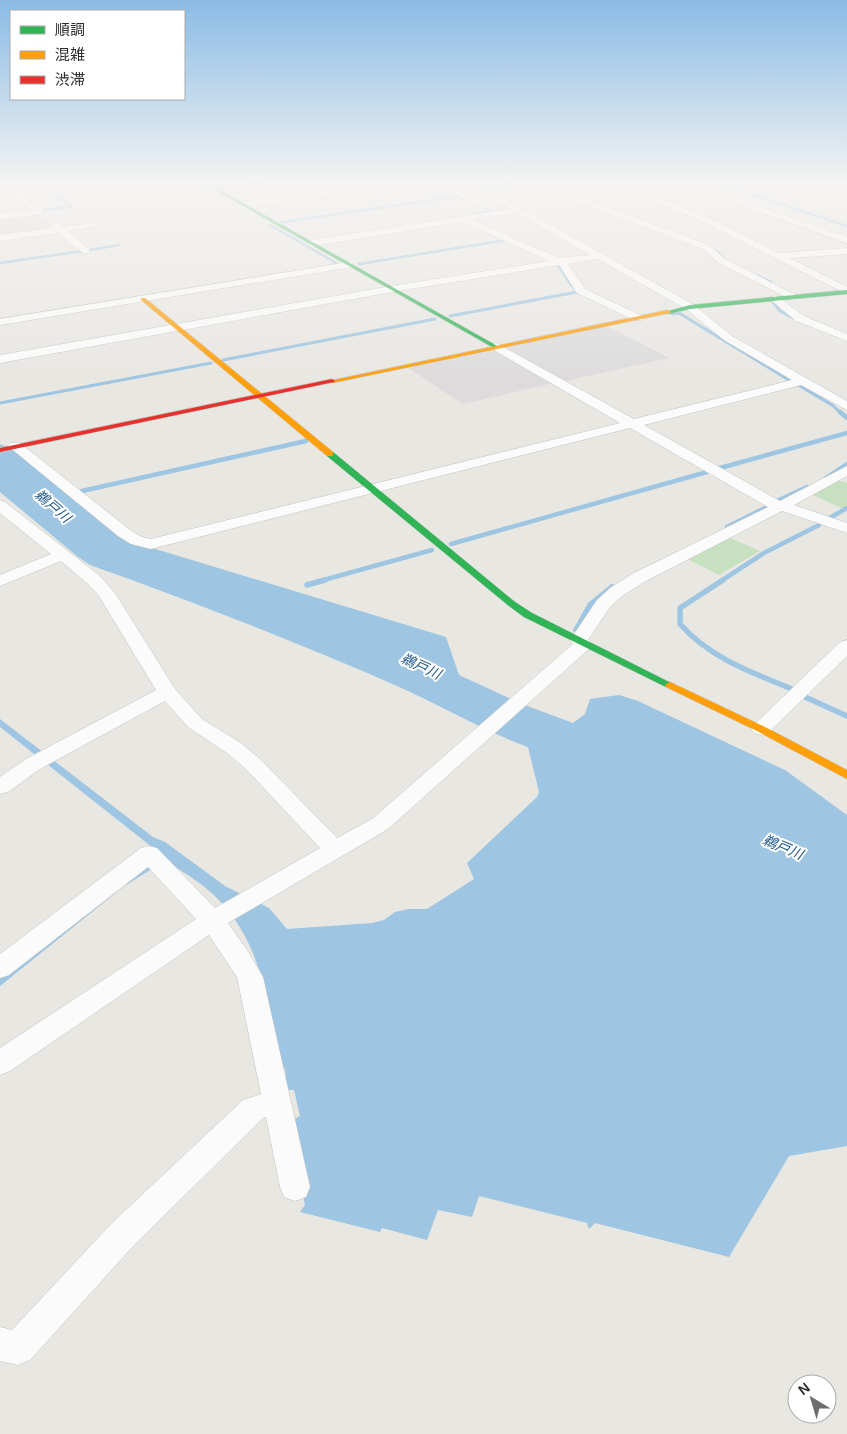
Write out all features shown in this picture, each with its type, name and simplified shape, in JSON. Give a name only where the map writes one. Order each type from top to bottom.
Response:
[{"type":"street","points":[[82,248],[86,251]]},
{"type":"street","points":[[320,248],[772,503],[847,528]]},
{"type":"street","points":[[529,248],[562,263],[581,291],[638,318]]},
{"type":"street","points":[[586,248],[690,307],[728,338],[847,406]]},
{"type":"street","points":[[707,248],[724,262],[794,297]]},
{"type":"street","points":[[760,248],[847,292]]},
{"type":"street","points":[[759,258],[847,251]]},
{"type":"street","points":[[0,359],[392,289],[558,261],[600,256]]},
{"type":"street","points":[[724,262],[741,260]]},
{"type":"street","points":[[0,322],[349,265]]},
{"type":"street","points":[[0,450],[690,307],[847,292]]},
{"type":"street","points":[[776,298],[795,317],[847,338]]},
{"type":"street","points":[[143,299],[512,604],[528,615],[760,729],[847,776]]},
{"type":"street","points":[[15,446],[124,533],[137,541],[151,544],[803,381]]},
{"type":"street","points":[[0,1063],[215,919],[380,824],[437,775],[484,730],[520,701],[582,642],[602,604],[616,592],[638,578],[781,506],[847,470]]},
{"type":"street","points":[[0,505],[94,580],[106,593],[167,692],[195,723],[234,748],[253,764],[336,850]]},
{"type":"street","points":[[0,581],[62,555]]},
{"type":"street","points":[[760,729],[847,646]]},
{"type":"street","points":[[0,787],[33,764],[167,692]]},
{"type":"street","points":[[0,968],[149,854],[215,919],[239,954],[250,976],[295,1186]]},
{"type":"street","points":[[0,1344],[18,1348],[124,1233],[246,1116],[253,1110],[276,1101]]},
{"type":"shaded area","points":[[607,326],[669,358],[561,382],[506,350],[510,346]]},
{"type":"shaded area","points":[[495,350],[554,383],[463,404],[408,368]]},
{"type":"green space","points":[[838,480],[847,483],[847,506],[843,509],[811,494]]},
{"type":"green space","points":[[728,537],[760,551],[719,575],[685,558]]},
{"type":"water","name":"鵜戸川","points":[[0,444],[14,450],[149,547],[446,637],[459,675],[522,704],[573,723],[585,714],[590,699],[619,695],[638,701],[785,770],[847,815],[847,1146],[789,1156],[729,1257],[595,1223],[589,1229],[587,1223],[479,1196],[472,1217],[438,1210],[427,1240],[382,1228],[380,1232],[300,1212],[305,1205],[288,1123],[300,1116],[294,1090],[284,1090],[282,1085],[286,1078],[285,1068],[277,1071],[278,1062],[266,994],[253,953],[232,915],[216,897],[166,860],[123,887],[0,986],[0,978],[157,851],[0,727],[0,719],[153,837],[165,842],[225,886],[269,908],[287,929],[372,923],[384,920],[395,912],[409,909],[427,909],[474,879],[467,863],[537,797],[539,792],[528,747],[511,741],[397,686],[321,654],[206,608],[90,565],[0,492]]},
{"type":"waterway","points":[[90,250],[102,248]]},
{"type":"waterway","points":[[310,248],[338,264],[334,265]]},
{"type":"waterway","points":[[359,264],[457,248]]},
{"type":"waterway","points":[[711,248],[717,251],[725,260]]},
{"type":"waterway","points":[[0,263],[82,251]]},
{"type":"waterway","points":[[556,262],[570,283]]},
{"type":"waterway","points":[[758,276],[771,282]]},
{"type":"waterway","points":[[569,281],[578,293]]},
{"type":"waterway","points":[[450,316],[577,292]]},
{"type":"waterway","points":[[773,302],[780,311],[799,321]]},
{"type":"waterway","points":[[672,314],[679,313],[789,380]]},
{"type":"waterway","points":[[223,360],[435,319]]},
{"type":"waterway","points":[[0,403],[211,363]]},
{"type":"waterway","points":[[800,386],[832,405],[841,413]]},
{"type":"waterway","points":[[840,412],[847,418]]},
{"type":"waterway","points":[[720,468],[847,433]]},
{"type":"waterway","points":[[82,491],[306,441]]},
{"type":"waterway","points":[[826,478],[847,464]]},
{"type":"waterway","points":[[451,544],[707,472]]},
{"type":"waterway","points":[[779,500],[807,487]]},
{"type":"waterway","points":[[727,527],[765,508]]},
{"type":"waterway","points":[[828,519],[847,508]]},
{"type":"waterway","points":[[721,581],[764,553],[819,525]]},
{"type":"waterway","points":[[320,581],[432,550]]},
{"type":"waterway","points":[[307,585],[325,580]]},
{"type":"waterway","points":[[723,580],[680,608],[680,624],[704,646],[718,655],[746,670],[792,689]]},
{"type":"waterway","points":[[576,630],[590,605],[612,587]]},
{"type":"waterway","points":[[805,697],[847,716]]},
{"type":"traffic: fast","points":[[320,248],[496,347]]},
{"type":"traffic: fast","points":[[668,312],[690,307],[847,292]]},
{"type":"traffic: fast","points":[[330,454],[512,604],[528,615],[670,685]]},
{"type":"traffic: slow","points":[[143,299],[330,454]]},
{"type":"traffic: slow","points":[[332,381],[668,312]]},
{"type":"traffic: slow","points":[[670,685],[761,729],[847,775]]},
{"type":"traffic: jam","points":[[0,450],[332,381]]}]
